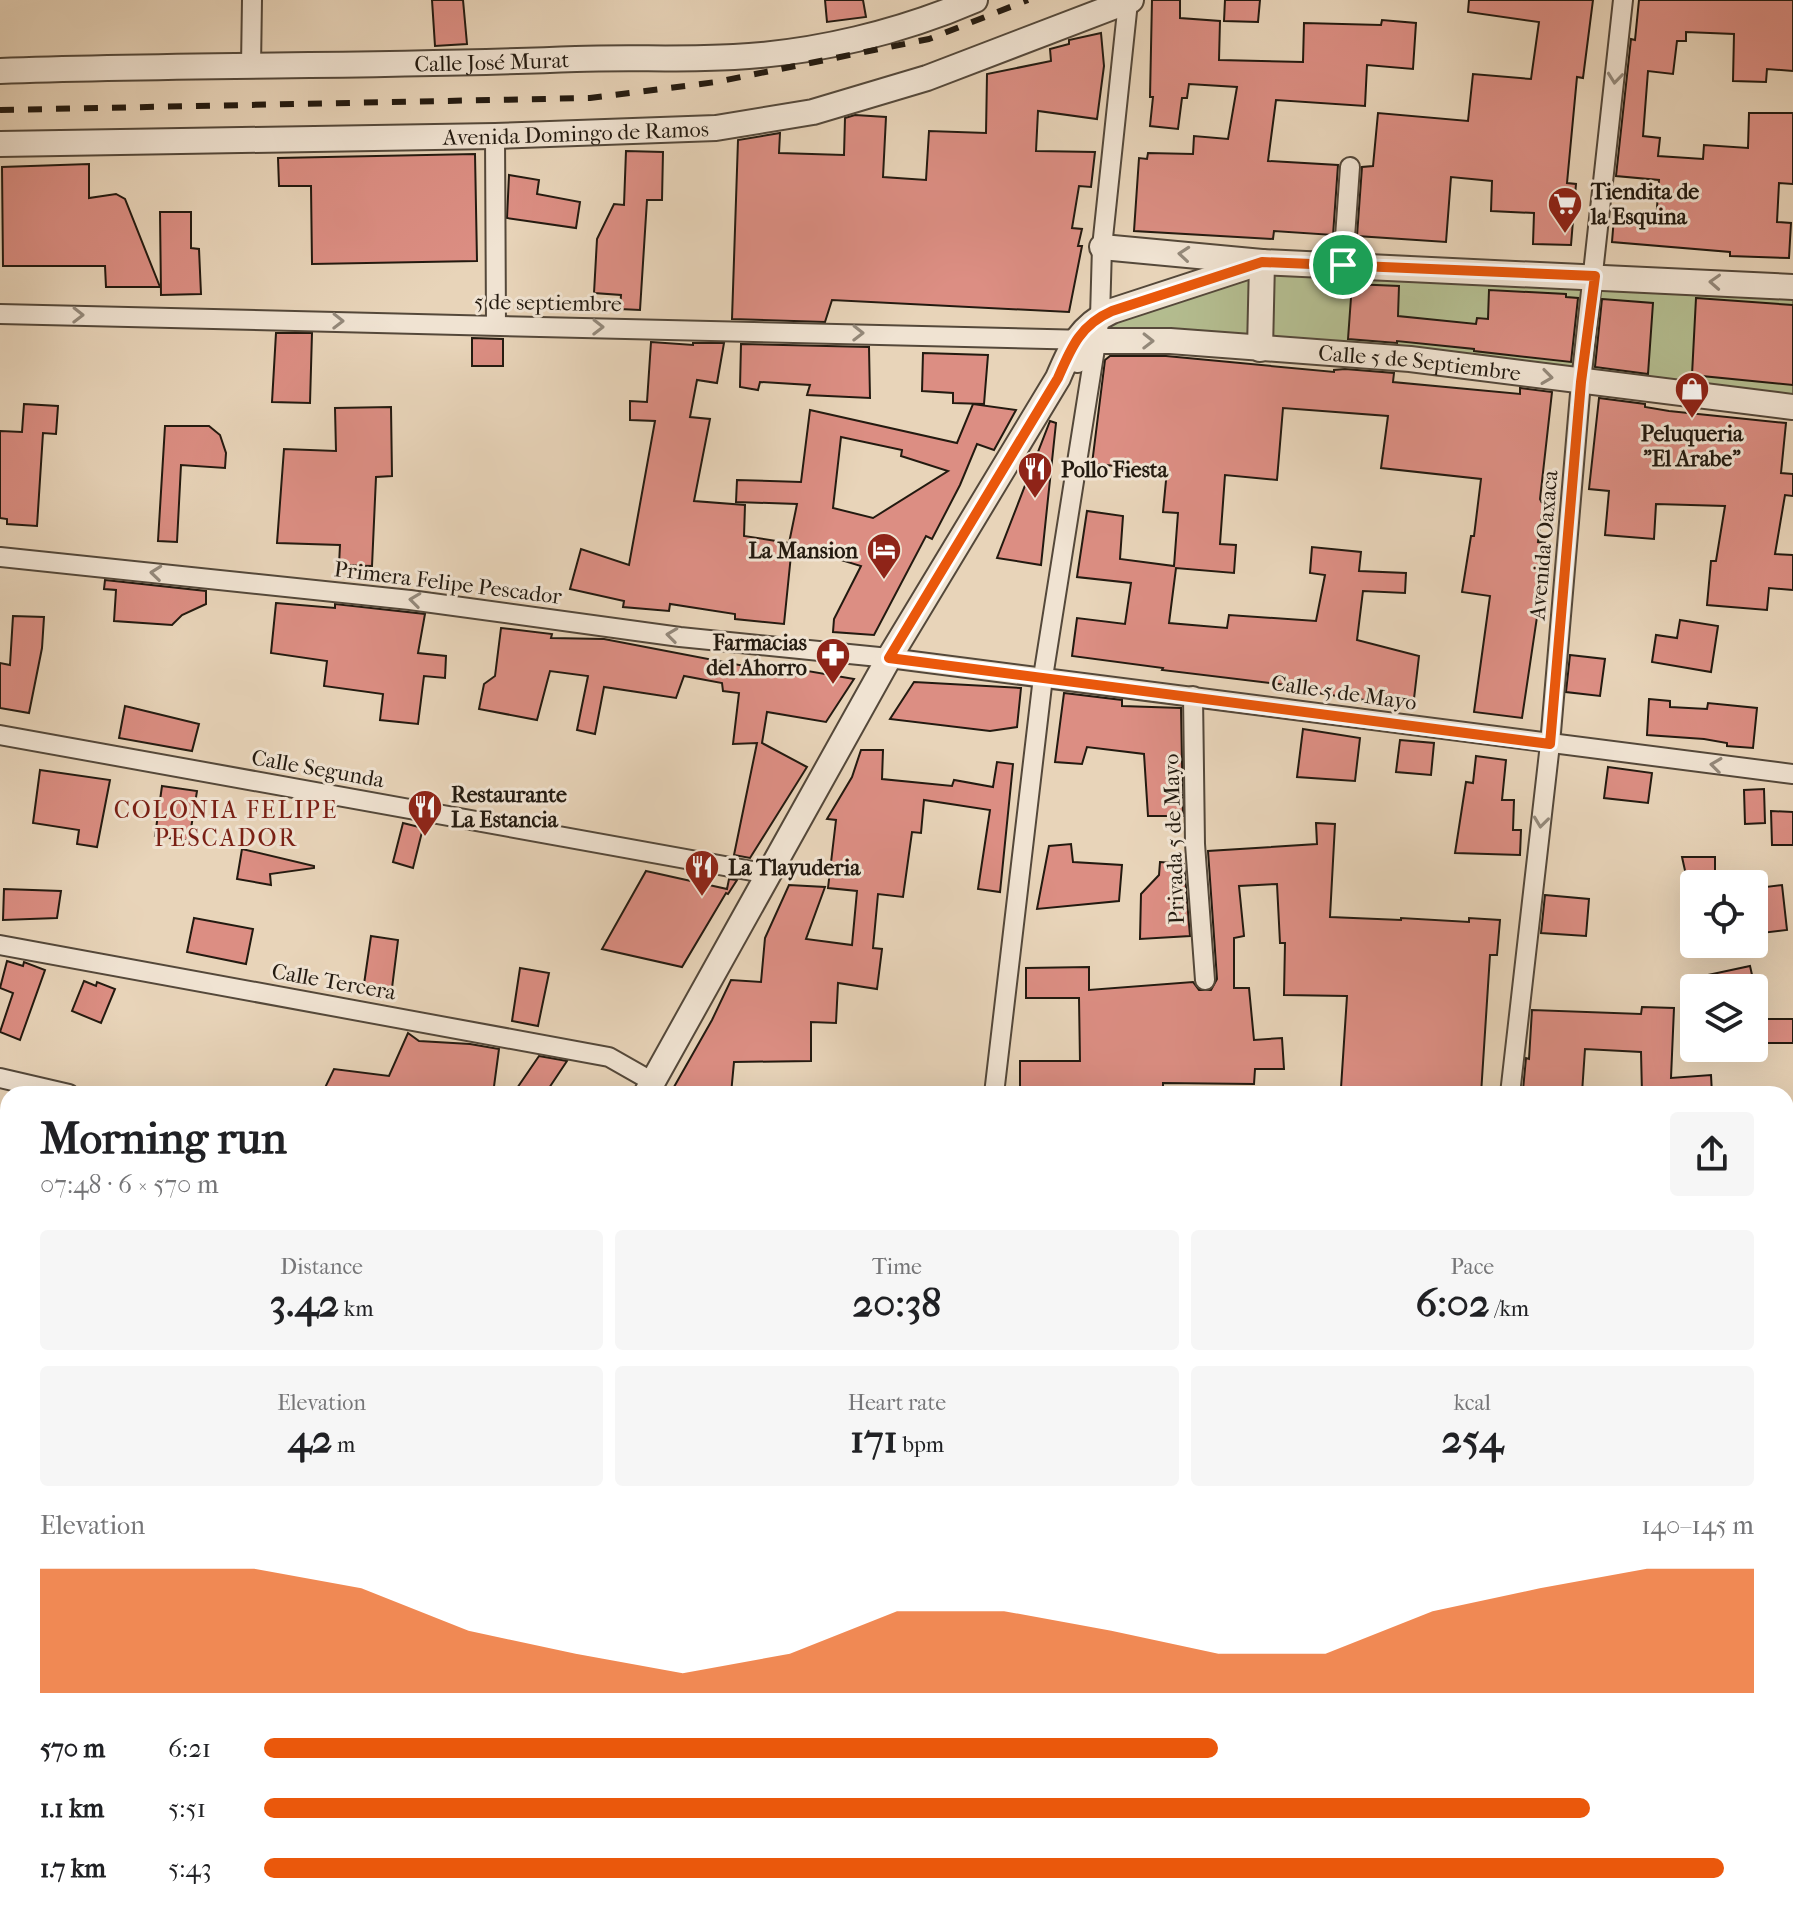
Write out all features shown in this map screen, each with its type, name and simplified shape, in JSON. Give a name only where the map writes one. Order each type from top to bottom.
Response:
[{"type":"street","points":[[251,66],[252,0]]},
{"type":"street","name":"Calle José Murat","points":[[0,71],[735,57],[809,49],[946,13],[975,0]]},
{"type":"street","name":"Avenida Oaxaca","points":[[1511,1086],[1550,744],[1581,382],[1623,0]]},
{"type":"street","points":[[650,1086],[889,658],[1058,378],[1100,317],[1102,247],[1129,1]]},
{"type":"street","name":"Avenida Domingo de Ramos","points":[[0,144],[495,136],[716,128],[813,112],[927,78],[1129,1]]},
{"type":"street","points":[[495,136],[496,324]]},
{"type":"street","points":[[1343,265],[1350,167]]},
{"type":"street","points":[[1102,247],[1262,262],[1793,287]]},
{"type":"street","points":[[1100,317],[1195,282],[1262,262]]},
{"type":"street","points":[[1260,349],[1262,262]]},
{"type":"street","name":"5 de septiembre","points":[[0,314],[1085,340]]},
{"type":"street","points":[[995,1086],[1085,340]]},
{"type":"street","name":"Calle 5 de Septiembre","points":[[1085,340],[1170,341],[1410,359],[1793,407]]},
{"type":"street","name":"Primera Felipe Pescador","points":[[0,557],[410,600],[680,637],[889,658]]},
{"type":"street","name":"Calle 5 de Mayo","points":[[889,658],[1793,774]]},
{"type":"street","name":"Privada 5 de Mayo","points":[[1193,696],[1197,887],[1205,980]]},
{"type":"street","name":"Calle Segunda","points":[[0,735],[769,874]]},
{"type":"street","name":"Calle Tercera","points":[[0,945],[609,1057],[646,1086]]},
{"type":"street","points":[[0,1078],[34,1086]]},
{"type":"green space","points":[[1262,262],[1793,287],[1793,409],[1581,382],[1075,339]]},
{"type":"building","points":[[432,0],[463,0],[467,44],[435,46]]},
{"type":"building","points":[[825,0],[863,0],[866,17],[827,22]]},
{"type":"building","points":[[1152,0],[1180,0],[1180,18],[1220,21],[1219,60],[1303,62],[1304,23],[1381,25],[1382,20],[1416,23],[1413,69],[1367,65],[1365,106],[1276,100],[1268,161],[1338,165],[1333,235],[1274,231],[1273,239],[1134,231],[1139,158],[1147,159],[1148,153],[1193,154],[1194,136],[1228,139],[1237,87],[1189,84],[1187,98],[1182,98],[1178,129],[1150,126],[1153,97],[1150,97]]},
{"type":"building","points":[[1225,0],[1260,0],[1258,22],[1224,21]]},
{"type":"building","points":[[1469,0],[1593,0],[1583,78],[1577,77],[1567,183],[1576,184],[1571,245],[1533,244],[1534,213],[1491,211],[1492,181],[1451,177],[1446,242],[1357,236],[1362,167],[1373,166],[1378,113],[1468,121],[1473,74],[1531,79],[1539,22],[1468,12]]},
{"type":"building","points":[[1639,0],[1793,0],[1793,71],[1767,69],[1766,82],[1733,81],[1734,34],[1686,32],[1686,41],[1677,41],[1673,74],[1648,71],[1643,136],[1660,138],[1658,156],[1703,159],[1704,145],[1748,148],[1749,113],[1793,113],[1793,184],[1779,183],[1777,222],[1791,223],[1789,258],[1730,256],[1730,252],[1612,242],[1614,217],[1656,221],[1659,180],[1616,176],[1631,39],[1635,40]]},
{"type":"building","points":[[1101,33],[1104,66],[1097,119],[1038,111],[1036,151],[1095,152],[1091,187],[1079,186],[1072,228],[1082,229],[1078,246],[1082,246],[1069,312],[832,300],[825,322],[732,319],[738,140],[780,133],[779,153],[844,155],[845,118],[855,115],[886,117],[883,177],[926,180],[929,131],[986,133],[987,74],[1051,61],[1050,49],[1069,44],[1069,40]]},
{"type":"building","points":[[626,151],[663,152],[662,200],[647,200],[640,310],[620,309],[621,295],[594,293],[597,239],[614,204],[624,205]]},
{"type":"building","points":[[475,154],[477,261],[312,264],[311,186],[279,186],[278,158]]},
{"type":"building","points":[[89,164],[89,198],[116,194],[125,199],[160,287],[106,287],[105,266],[3,266],[2,167]]},
{"type":"building","points":[[509,175],[539,180],[537,194],[580,202],[576,228],[507,218]]},
{"type":"building","points":[[160,212],[191,212],[191,248],[199,249],[201,294],[161,295]]},
{"type":"building","points":[[1352,284],[1399,286],[1398,316],[1476,324],[1477,318],[1488,319],[1489,290],[1566,294],[1566,297],[1578,298],[1571,362],[1397,341],[1348,339]]},
{"type":"building","points":[[1696,298],[1793,305],[1793,385],[1692,375]]},
{"type":"building","points":[[1602,299],[1653,303],[1648,374],[1595,367]]},
{"type":"building","points":[[276,333],[312,333],[310,403],[272,402]]},
{"type":"building","points":[[472,338],[503,339],[503,366],[472,366]]},
{"type":"building","points":[[651,342],[693,345],[724,343],[717,383],[697,380],[690,417],[710,419],[694,501],[745,505],[744,536],[789,543],[797,504],[736,502],[737,480],[801,482],[810,410],[957,443],[973,404],[1016,410],[994,450],[977,444],[932,539],[926,536],[874,635],[833,632],[834,619],[861,566],[792,545],[784,624],[735,619],[735,614],[670,604],[669,611],[623,607],[624,601],[570,589],[581,549],[629,565],[655,421],[630,420],[630,401],[647,402]],"holes":[[[841,437],[902,450],[901,456],[948,471],[873,518],[833,508]]]},
{"type":"building","points":[[741,344],[869,347],[870,398],[807,395],[810,385],[760,382],[758,390],[740,387]]},
{"type":"building","points":[[923,353],[988,355],[984,404],[953,403],[953,393],[922,391]]},
{"type":"building","points":[[1110,356],[1166,356],[1334,372],[1345,369],[1394,373],[1393,382],[1520,394],[1520,388],[1552,392],[1538,542],[1548,543],[1522,718],[1474,712],[1490,596],[1462,592],[1471,536],[1474,536],[1481,479],[1381,468],[1388,416],[1283,408],[1277,480],[1225,475],[1220,544],[1236,545],[1234,573],[1176,568],[1169,623],[1227,628],[1229,615],[1316,621],[1325,575],[1310,573],[1312,547],[1361,552],[1359,571],[1406,573],[1405,593],[1363,591],[1357,640],[1419,656],[1413,707],[1303,691],[1304,687],[1072,656],[1077,618],[1125,624],[1131,583],[1077,577],[1087,511],[1123,516],[1120,559],[1174,566],[1178,513],[1163,512],[1167,470],[1092,464],[1105,360]]},
{"type":"building","points":[[1599,398],[1645,404],[1645,407],[1669,411],[1786,423],[1781,473],[1793,474],[1793,496],[1785,495],[1775,554],[1793,555],[1793,590],[1769,588],[1767,610],[1707,605],[1711,561],[1716,561],[1725,506],[1656,504],[1654,539],[1605,535],[1609,491],[1589,489]]},
{"type":"building","points":[[24,404],[58,406],[56,434],[43,433],[37,526],[7,524],[7,519],[0,518],[0,431],[22,432]]},
{"type":"building","points":[[391,407],[392,476],[376,477],[372,566],[339,565],[340,545],[277,543],[284,449],[336,451],[335,408]]},
{"type":"building","points":[[1050,421],[1056,423],[1041,565],[997,558]]},
{"type":"building","points":[[165,426],[209,426],[220,435],[226,453],[225,468],[181,465],[177,542],[158,541]]},
{"type":"building","points":[[105,580],[206,591],[206,604],[182,615],[172,625],[114,621],[116,590],[104,589]]},
{"type":"building","points":[[276,603],[335,608],[335,604],[425,614],[418,653],[446,656],[445,678],[424,676],[418,724],[380,720],[383,694],[324,686],[327,661],[271,653]]},
{"type":"building","points":[[13,616],[44,617],[42,648],[29,713],[0,708],[0,663],[10,665]]},
{"type":"building","points":[[1680,620],[1718,626],[1711,672],[1652,662],[1656,635],[1677,638]]},
{"type":"building","points":[[501,628],[552,634],[551,638],[604,639],[797,676],[802,670],[854,679],[826,722],[767,712],[762,743],[807,767],[750,858],[734,855],[757,743],[733,744],[739,693],[723,691],[722,683],[684,676],[676,698],[604,687],[595,734],[577,730],[588,676],[550,671],[537,720],[479,709],[484,684],[495,676]]},
{"type":"building","points":[[1570,655],[1605,659],[1600,696],[1566,692]]},
{"type":"building","points":[[914,682],[1021,688],[1017,727],[990,731],[890,719]]},
{"type":"building","points":[[1064,693],[1122,700],[1122,706],[1181,708],[1183,816],[1148,816],[1144,754],[1087,747],[1082,764],[1055,762]]},
{"type":"building","points":[[1649,699],[1670,701],[1670,707],[1707,709],[1708,703],[1757,708],[1753,748],[1727,746],[1727,743],[1704,739],[1647,735]]},
{"type":"building","points":[[125,706],[199,724],[192,751],[119,738]]},
{"type":"building","points":[[1303,729],[1360,738],[1355,781],[1297,777]]},
{"type":"building","points":[[1400,740],[1434,743],[1431,775],[1396,772]]},
{"type":"building","points":[[861,750],[883,750],[882,779],[952,786],[954,780],[993,787],[997,762],[1013,764],[1000,892],[978,889],[990,810],[924,800],[921,833],[912,832],[903,897],[878,894],[873,948],[882,949],[877,989],[838,983],[836,1023],[811,1022],[811,1061],[734,1062],[732,1086],[675,1086],[731,980],[761,982],[765,938],[789,885],[825,887],[806,939],[852,945],[857,891],[828,888],[836,820],[827,819],[852,777]]},
{"type":"building","points":[[1476,756],[1506,760],[1502,800],[1514,800],[1513,830],[1521,830],[1520,855],[1455,853],[1466,782],[1473,783]]},
{"type":"building","points":[[1608,767],[1652,773],[1648,803],[1604,798]]},
{"type":"building","points":[[40,770],[110,780],[97,847],[77,844],[79,830],[33,823]]},
{"type":"building","points":[[162,786],[197,791],[189,841],[155,836]]},
{"type":"building","points":[[1764,789],[1765,823],[1745,824],[1744,790]]},
{"type":"building","points":[[1771,811],[1793,812],[1793,845],[1772,845]]},
{"type":"building","points":[[403,823],[423,828],[413,868],[393,862]]},
{"type":"building","points":[[1316,823],[1335,824],[1330,917],[1469,922],[1469,918],[1500,920],[1497,955],[1490,955],[1482,1086],[1341,1086],[1347,996],[1284,995],[1285,943],[1280,943],[1277,884],[1239,886],[1244,936],[1234,938],[1234,988],[1249,988],[1254,1040],[1282,1038],[1284,1069],[1255,1069],[1254,1084],[1020,1086],[1020,1061],[1080,1061],[1079,998],[1026,998],[1026,968],[1089,967],[1089,990],[1193,982],[1199,990],[1211,990],[1217,979],[1208,851],[1317,844]]},
{"type":"building","points":[[1071,844],[1073,862],[1122,865],[1119,901],[1037,909],[1049,846]]},
{"type":"building","points":[[242,849],[314,868],[270,874],[271,885],[237,879]]},
{"type":"building","points":[[1682,857],[1715,857],[1715,870],[1685,870]]},
{"type":"building","points":[[1160,862],[1184,864],[1190,936],[1140,939],[1141,894],[1159,875]]},
{"type":"building","points":[[646,871],[727,889],[729,879],[737,880],[682,967],[602,949]]},
{"type":"building","points":[[1782,885],[1787,930],[1768,932],[1768,887]]},
{"type":"building","points":[[4,889],[61,891],[57,918],[3,920]]},
{"type":"building","points":[[1545,895],[1589,899],[1586,936],[1541,933]]},
{"type":"building","points":[[194,918],[253,929],[246,964],[187,952]]},
{"type":"building","points":[[371,936],[398,940],[391,996],[363,991]]},
{"type":"building","points":[[7,961],[23,966],[24,962],[45,970],[20,1040],[0,1032],[13,993],[0,988]]},
{"type":"building","points":[[1750,966],[1752,974],[1712,974]]},
{"type":"building","points":[[520,968],[549,973],[538,1026],[512,1021]]},
{"type":"building","points":[[84,981],[115,989],[101,1023],[72,1011]]},
{"type":"building","points":[[1642,1007],[1674,1008],[1671,1078],[1711,1075],[1712,1086],[1642,1086],[1641,1052],[1585,1049],[1582,1086],[1523,1086],[1526,1058],[1529,1059],[1532,1010],[1641,1014]]},
{"type":"building","points":[[1768,1019],[1793,1019],[1793,1043],[1768,1043]]},
{"type":"building","points":[[408,1033],[419,1041],[499,1049],[494,1086],[326,1086],[334,1069],[389,1076]]},
{"type":"building","points":[[539,1056],[567,1061],[550,1086],[518,1086]]},
{"type":"railway","points":[[0,110],[590,98],[716,82],[929,39],[1028,0]]},
{"type":"place","name":"Tiendita de la Esquina","points":[[1565,235]]},
{"type":"place","name":"Peluqueria \"El Arabe\"","points":[[1692,420]]},
{"type":"place","name":"Pollo Fiesta","points":[[1035,500]]},
{"type":"place","name":"La Mansion","points":[[884,581]]},
{"type":"place","name":"Farmacias del Ahorro","points":[[833,686]]},
{"type":"place","name":"Restaurante La Estancia","points":[[425,838]]},
{"type":"place","name":"La Tlayuderia","points":[[702,898]]},
{"type":"district","name":"COLONIA FELIPE PESCADOR","points":[[226,824]]},
{"type":"route","points":[[1262,262],[1343,265],[1595,276],[1581,382],[1550,744],[889,658],[1058,378],[1075,339],[1100,317],[1195,282],[1262,262]]}]
